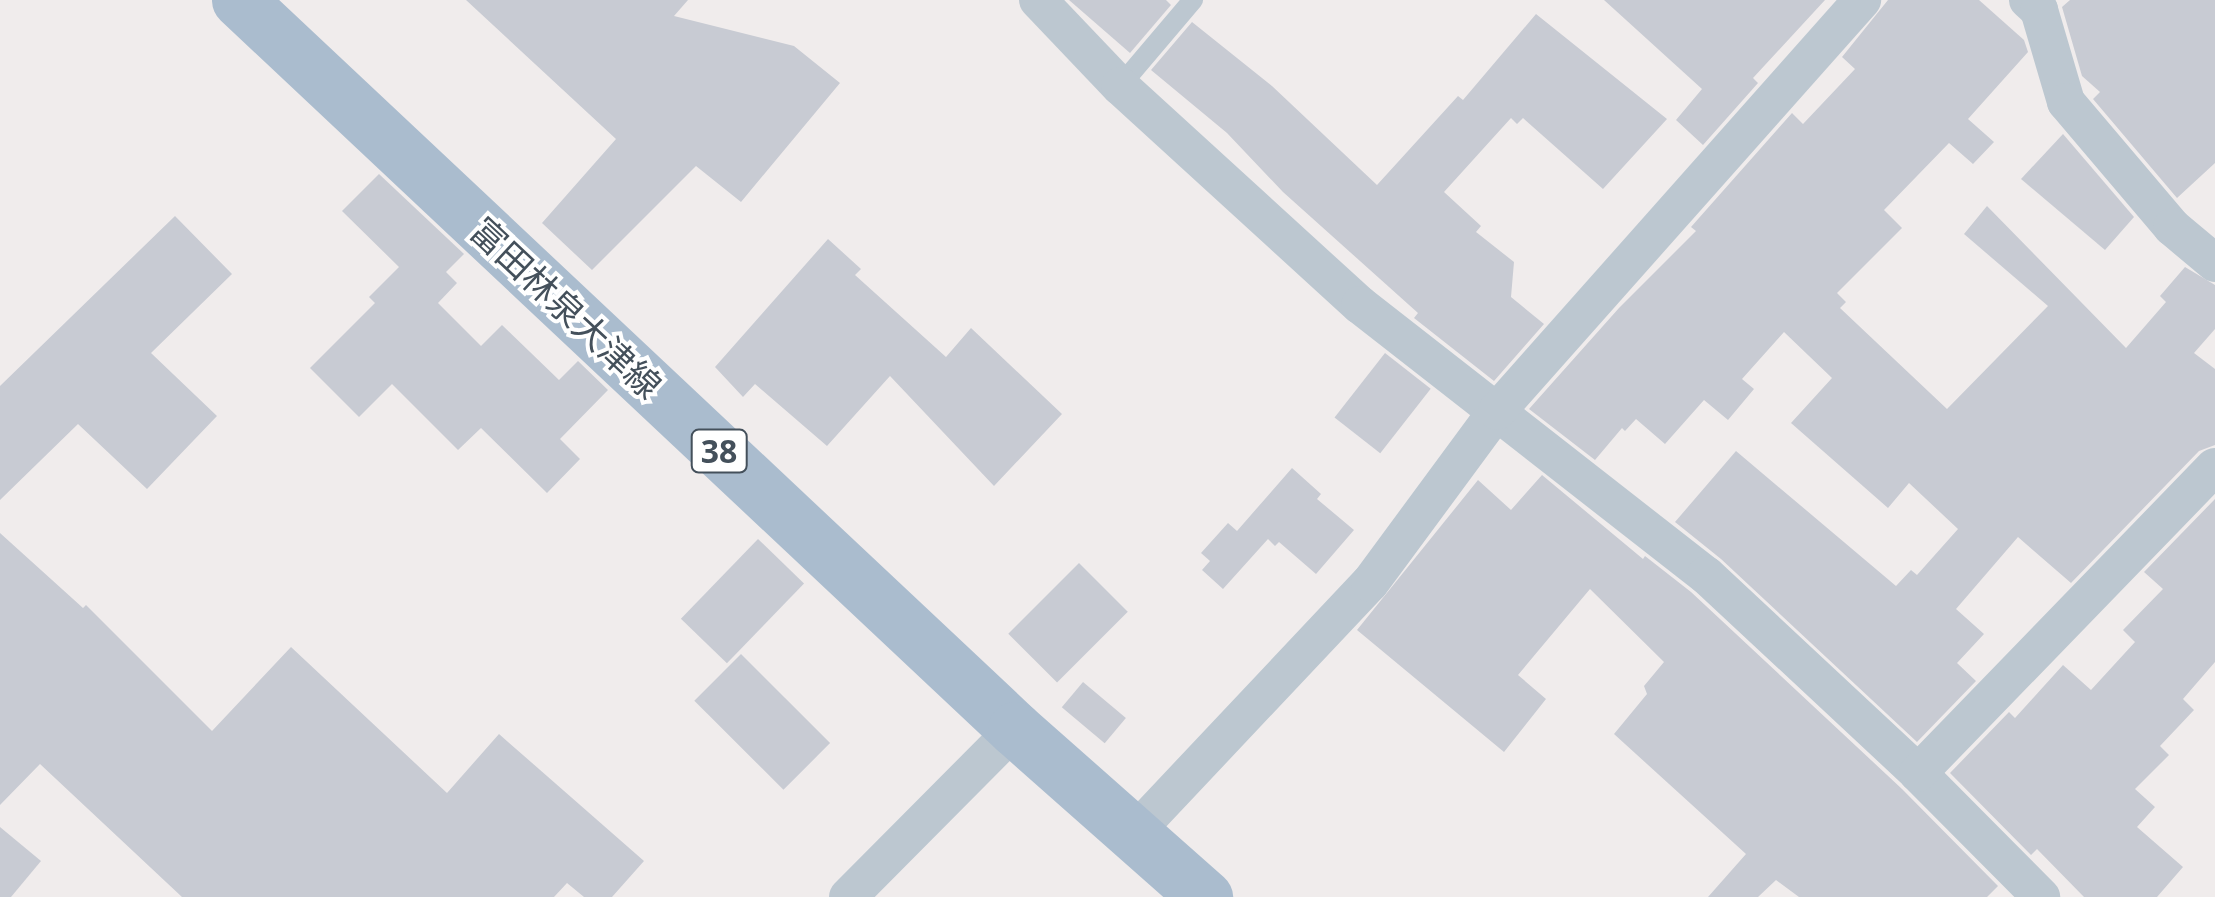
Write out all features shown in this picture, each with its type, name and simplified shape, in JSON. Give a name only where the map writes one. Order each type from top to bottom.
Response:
[{"type":"main road","name":"富田林泉大津線","points":[[239,0],[1015,730],[1136,832],[1205,897]]},
{"type":"street","points":[[1038,0],[1120,86],[1360,305],[1706,575],[1918,773],[2042,897]]},
{"type":"street","points":[[1136,832],[1370,583],[1497,411],[1862,0]]},
{"type":"street","points":[[2028,0],[2039,10],[2066,102],[2172,227],[2215,263]]},
{"type":"street","points":[[1918,773],[2215,467]]},
{"type":"street","points":[[848,897],[1015,730]]},
{"type":"lane","points":[[1120,86],[1193,0]]},
{"type":"building","points":[[466,0],[688,0],[674,16],[794,46],[840,83],[741,202],[696,166],[592,270],[542,223],[616,139]]},
{"type":"building","points":[[1069,0],[1166,0],[1171,5],[1130,53]]},
{"type":"building","points":[[1604,0],[1825,0],[1753,78],[1758,83],[1703,145],[1676,120],[1702,89]]},
{"type":"building","points":[[1888,0],[1979,0],[2024,40],[2028,52],[1968,119],[1994,142],[1973,164],[1949,143],[1884,210],[1902,228],[1837,293],[1846,302],[1840,308],[1947,409],[2048,306],[1964,234],[1987,206],[2126,348],[2166,302],[2160,296],[2185,267],[2215,285],[2215,329],[2194,353],[2215,369],[2215,445],[2199,451],[2071,583],[2018,537],[1956,609],[1984,634],[1957,663],[1976,681],[1917,742],[1721,559],[1675,522],[1736,451],[1896,586],[1911,570],[1917,575],[1958,529],[1909,483],[1888,508],[1791,423],[1832,378],[1784,332],[1742,379],[1754,389],[1728,420],[1704,400],[1665,444],[1636,419],[1625,431],[1622,428],[1595,460],[1529,409],[1619,308],[1696,231],[1691,227],[1792,113],[1803,124],[1855,69],[1842,57]]},
{"type":"building","points":[[2070,0],[2215,0],[2215,163],[2177,198],[2093,99],[2100,92],[2082,76],[2062,7]]},
{"type":"building","points":[[1536,14],[1667,119],[1603,189],[1523,118],[1517,124],[1511,118],[1444,192],[1481,226],[1476,232],[1514,262],[1511,297],[1544,324],[1494,381],[1414,318],[1418,313],[1283,192],[1227,133],[1151,70],[1192,22],[1272,86],[1377,185],[1458,96],[1463,100]]},
{"type":"building","points":[[2063,134],[2134,217],[2105,250],[2021,179]]},
{"type":"building","points":[[379,174],[464,254],[446,272],[457,283],[438,303],[481,346],[502,325],[559,380],[578,361],[608,390],[560,439],[580,459],[547,493],[481,428],[458,450],[392,384],[359,417],[310,368],[375,303],[369,297],[399,267],[342,211]]},
{"type":"building","points":[[175,216],[232,274],[151,353],[217,416],[147,489],[78,424],[0,500],[0,386]]},
{"type":"building","points":[[828,239],[861,269],[855,275],[946,357],[971,328],[1062,414],[994,486],[890,376],[827,446],[755,384],[743,397],[715,367]]},
{"type":"building","points":[[1385,353],[1431,389],[1380,453],[1335,418]]},
{"type":"building","points":[[1292,468],[1321,494],[1317,499],[1354,530],[1316,574],[1279,542],[1275,546],[1268,539],[1223,589],[1202,570],[1210,561],[1201,553],[1228,523],[1237,531]]},
{"type":"building","points":[[1542,475],[1643,559],[1645,556],[1691,592],[1902,789],[1998,886],[1987,897],[1799,897],[1776,880],[1758,897],[1708,897],[1746,854],[1614,734],[1647,694],[1644,686],[1664,662],[1590,589],[1518,675],[1546,699],[1504,752],[1357,630],[1478,480],[1511,510]]},
{"type":"building","points":[[2215,499],[2215,662],[2183,699],[2194,710],[2160,746],[2169,755],[2135,789],[2155,807],[2137,827],[2183,867],[2157,897],[2084,897],[2037,849],[2031,855],[1950,773],[2009,712],[2015,718],[2063,665],[2091,690],[2135,642],[2123,630],[2163,589],[2144,572]]},
{"type":"building","points":[[0,533],[83,608],[86,605],[212,731],[291,647],[447,793],[499,734],[644,861],[612,897],[584,897],[567,883],[554,897],[182,897],[40,764],[0,805]]},
{"type":"building","points":[[758,539],[804,583],[727,663],[681,619]]},
{"type":"building","points":[[1079,563],[1128,612],[1057,683],[1008,634]]},
{"type":"building","points":[[741,654],[830,743],[783,790],[694,701]]},
{"type":"building","points":[[1083,682],[1126,718],[1105,743],[1062,707]]},
{"type":"building","points":[[0,827],[41,861],[11,897],[0,897]]}]
